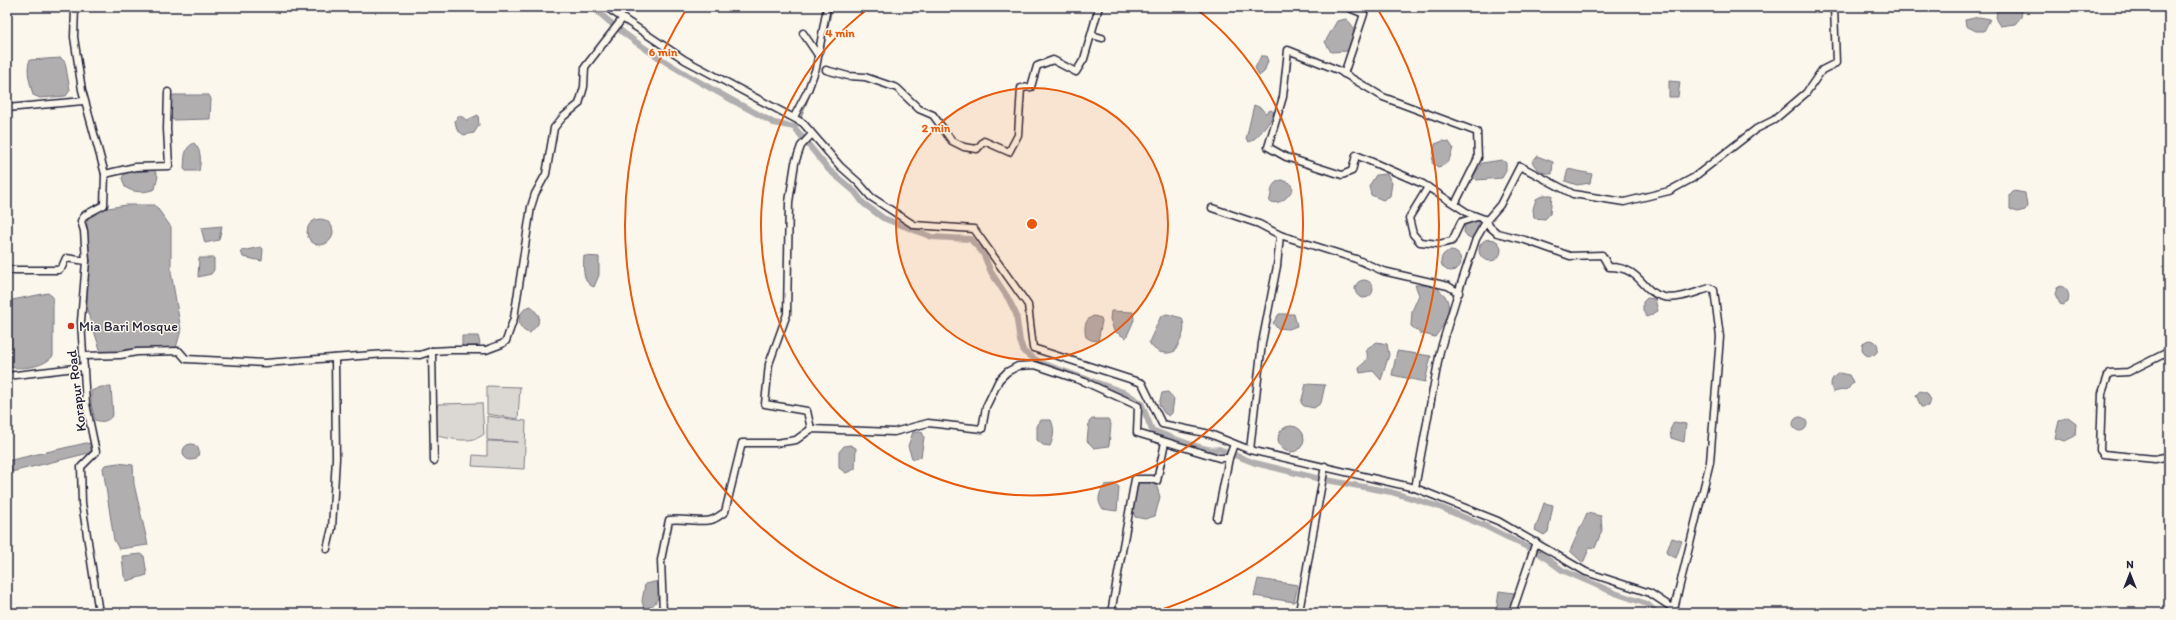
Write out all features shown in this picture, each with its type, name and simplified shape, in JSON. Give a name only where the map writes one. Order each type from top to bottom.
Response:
[{"type":"street","name":"Korapur Road","points":[[75,7],[74,37],[83,101],[105,174],[104,205],[85,215],[81,221],[86,261],[81,321],[86,404],[96,452],[81,467],[82,503],[99,613]]},
{"type":"street","points":[[606,7],[621,21],[685,60],[803,123],[811,136],[858,182],[871,197],[914,225],[974,230],[1028,305],[1033,348],[1142,383],[1162,424],[1210,434],[1234,445],[1250,450],[1325,466],[1415,488],[1498,521],[1535,544],[1586,572],[1650,593],[1672,611],[1680,613]]},
{"type":"street","points":[[794,117],[808,90],[818,55],[827,7]]},
{"type":"street","points":[[826,70],[848,76],[865,77],[897,88],[919,109],[933,115],[952,141],[964,147],[977,149],[984,141],[1009,152],[1018,134],[1021,88],[1031,87],[1037,66],[1053,60],[1076,72],[1084,58],[1099,7]]},
{"type":"street","points":[[1344,74],[1364,14],[1347,7]]},
{"type":"street","points":[[1415,488],[1440,351],[1476,239],[1487,220],[1500,205],[1520,166],[1573,194],[1624,202],[1669,191],[1693,178],[1756,129],[1774,120],[1784,110],[1797,102],[1822,70],[1836,63],[1834,7]]},
{"type":"street","points":[[84,356],[120,355],[137,352],[179,351],[186,359],[265,363],[386,354],[420,355],[432,351],[486,350],[506,341],[514,318],[520,289],[521,266],[531,207],[535,194],[546,174],[554,128],[563,117],[579,104],[584,88],[585,67],[621,21]]},
{"type":"street","points":[[803,33],[818,55]]},
{"type":"street","points":[[1092,35],[1102,38]]},
{"type":"street","points":[[1455,204],[1478,158],[1477,132],[1384,97],[1344,74],[1288,50],[1288,70],[1283,97],[1268,147],[1286,157],[1342,175],[1352,171],[1356,155],[1428,187],[1455,204],[1478,217],[1487,220]]},
{"type":"street","points":[[105,174],[135,167],[169,166],[167,129],[168,92]]},
{"type":"street","points":[[7,108],[83,101]]},
{"type":"street","points":[[811,136],[802,146],[795,163],[789,202],[787,314],[769,364],[765,404],[807,411],[811,429]]},
{"type":"street","points":[[1428,187],[1409,218],[1413,234],[1420,242],[1439,244],[1452,241],[1462,222],[1468,218],[1478,217]]},
{"type":"street","points":[[1212,208],[1259,224],[1280,235],[1356,259],[1383,271],[1448,286],[1459,293]]},
{"type":"street","points":[[1487,220],[1489,226],[1497,233],[1525,240],[1570,256],[1602,256],[1609,267],[1623,267],[1635,273],[1649,289],[1663,297],[1676,298],[1710,288],[1714,290],[1720,337],[1710,462],[1672,611]]},
{"type":"street","points":[[1250,450],[1262,343],[1277,266],[1280,235]]},
{"type":"street","points":[[7,270],[58,270],[62,267],[66,258],[86,261]]},
{"type":"street","points":[[2169,341],[2166,353],[2128,372],[2109,373],[2102,394],[2100,450],[2103,454],[2155,459],[2169,456]]},
{"type":"street","points":[[432,351],[434,461]]},
{"type":"street","points":[[327,549],[332,528],[336,458],[335,358]]},
{"type":"street","points":[[663,613],[661,560],[670,520],[713,520],[725,512],[742,443],[776,443],[796,440],[811,429],[894,432],[928,423],[982,429],[986,408],[999,380],[1007,372],[1018,366],[1035,365],[1084,382],[1138,406],[1137,433],[1219,458],[1229,458]]},
{"type":"street","points":[[7,376],[84,368]]},
{"type":"street","points":[[1111,613],[1135,479],[1152,479],[1157,481],[1165,442]]},
{"type":"street","points":[[1217,518],[1229,458],[1234,445]]},
{"type":"street","points":[[1304,613],[1299,612],[1325,466]]},
{"type":"street","points":[[1512,613],[1535,544]]},
{"type":"shaded area","points":[[1997,7],[2023,7],[2021,17],[2015,24],[2000,26],[1996,20]]},
{"type":"shaded area","points":[[1979,17],[1990,19],[1984,31],[1976,31],[1966,26],[1965,20]]},
{"type":"shaded area","points":[[1346,19],[1350,22],[1354,30],[1352,42],[1347,51],[1331,52],[1325,42],[1337,21]]},
{"type":"shaded area","points":[[1261,56],[1266,56],[1268,61],[1264,72],[1259,76],[1255,68]]},
{"type":"shaded area","points":[[61,58],[65,62],[70,90],[66,96],[40,98],[33,95],[28,73],[30,60]]},
{"type":"shaded area","points":[[1669,81],[1680,82],[1678,97],[1669,97]]},
{"type":"shaded area","points":[[173,95],[209,95],[211,99],[210,119],[173,120],[170,116],[170,97]]},
{"type":"shaded area","points":[[1254,105],[1261,108],[1265,113],[1271,110],[1274,112],[1264,129],[1249,142],[1246,139]]},
{"type":"shaded area","points":[[459,115],[467,120],[478,115],[479,125],[474,133],[464,135],[457,130],[455,121]]},
{"type":"shaded area","points":[[1443,141],[1449,142],[1453,148],[1447,163],[1438,167],[1432,163],[1435,144]]},
{"type":"shaded area","points":[[194,143],[200,153],[199,171],[186,171],[184,169],[185,154],[190,145]]},
{"type":"shaded area","points":[[1537,156],[1553,162],[1552,174],[1540,171],[1536,167],[1532,162]]},
{"type":"shaded area","points":[[1502,160],[1506,163],[1506,171],[1502,178],[1476,180],[1473,177],[1482,163]]},
{"type":"shaded area","points":[[1568,169],[1592,174],[1590,183],[1577,185],[1565,181]]},
{"type":"shaded area","points":[[154,170],[158,176],[155,189],[139,192],[125,187],[122,178],[125,173]]},
{"type":"shaded area","points":[[1387,174],[1392,183],[1390,196],[1383,200],[1371,195],[1369,186],[1376,175]]},
{"type":"shaded area","points":[[1282,180],[1290,183],[1293,189],[1280,202],[1269,202],[1273,185]]},
{"type":"shaded area","points":[[2014,191],[2025,193],[2027,206],[2025,210],[2017,212],[2010,209],[2010,195]]},
{"type":"shaded area","points":[[1544,195],[1552,195],[1550,214],[1545,219],[1534,218],[1533,209],[1536,199]]},
{"type":"shaded area","points":[[126,205],[155,205],[171,227],[171,272],[181,330],[176,348],[101,352],[87,310],[87,220],[97,210]]},
{"type":"shaded area","points":[[320,219],[329,223],[333,232],[329,241],[320,245],[311,241],[307,232],[311,223]]},
{"type":"shaded area","points":[[1477,219],[1480,221],[1473,239],[1467,236],[1464,232],[1465,223]]},
{"type":"shaded area","points":[[222,226],[219,240],[205,243],[201,228]]},
{"type":"shaded area","points":[[1490,239],[1498,242],[1501,250],[1498,258],[1490,261],[1482,258],[1479,250],[1482,242]]},
{"type":"shaded area","points":[[261,247],[263,249],[262,261],[243,257],[241,251]]},
{"type":"shaded area","points":[[1451,251],[1458,254],[1461,261],[1458,268],[1451,271],[1444,268],[1441,261],[1444,254]]},
{"type":"shaded area","points":[[584,256],[599,257],[599,275],[594,287],[587,282],[585,278]]},
{"type":"shaded area","points":[[199,258],[214,258],[214,270],[211,274],[198,277]]},
{"type":"shaded area","points":[[1364,280],[1370,283],[1373,289],[1370,295],[1364,298],[1358,295],[1355,289],[1358,283]]},
{"type":"shaded area","points":[[1415,285],[1434,285],[1444,295],[1447,301],[1448,312],[1435,337],[1420,333],[1411,326],[1412,311],[1419,295]]},
{"type":"shaded area","points":[[2061,286],[2069,295],[2068,302],[2063,305],[2060,304],[2055,294],[2057,288]]},
{"type":"shaded area","points":[[48,293],[53,297],[53,356],[49,360],[32,367],[7,367],[7,301]]},
{"type":"shaded area","points":[[1647,298],[1655,299],[1658,311],[1647,317],[1643,311],[1643,302]]},
{"type":"shaded area","points":[[531,306],[539,316],[538,324],[530,333],[521,328],[519,320],[523,311]]},
{"type":"shaded area","points":[[1111,311],[1133,312],[1134,320],[1126,338],[1114,331],[1110,319]]},
{"type":"shaded area","points":[[1167,314],[1182,318],[1184,331],[1175,351],[1164,353],[1157,351],[1149,342],[1161,316]]},
{"type":"shaded area","points":[[1279,314],[1294,314],[1297,326],[1289,329],[1277,328],[1273,323]]},
{"type":"shaded area","points":[[1094,316],[1101,318],[1102,321],[1098,341],[1091,340],[1086,337],[1085,334],[1085,327],[1088,319]]},
{"type":"shaded area","points":[[462,336],[478,336],[480,343],[479,346],[462,347]]},
{"type":"shaded area","points":[[1870,340],[1877,345],[1878,348],[1873,355],[1870,356],[1863,351],[1862,348],[1867,341]]},
{"type":"shaded area","points":[[1377,342],[1387,344],[1389,355],[1381,380],[1373,371],[1360,373],[1359,367],[1367,360],[1366,349]]},
{"type":"shaded area","points":[[1397,351],[1431,356],[1425,382],[1392,375]]},
{"type":"shaded area","points":[[1839,373],[1849,375],[1853,382],[1848,389],[1833,392],[1831,386],[1832,381]]},
{"type":"shaded area","points":[[1306,384],[1325,385],[1321,403],[1314,408],[1304,406],[1301,403]]},
{"type":"shaded area","points":[[487,386],[520,387],[518,419],[487,414]]},
{"type":"shaded area","points":[[101,387],[111,387],[113,415],[107,420],[98,421],[95,420],[91,404],[91,391]]},
{"type":"shaded area","points":[[1920,391],[1927,393],[1931,400],[1929,406],[1921,407],[1916,395]]},
{"type":"shaded area","points":[[1168,392],[1174,399],[1172,413],[1169,416],[1164,413],[1159,404],[1162,393]]},
{"type":"shaded area","points":[[482,403],[484,434],[467,440],[436,436],[436,413],[438,404]]},
{"type":"shaded area","points":[[487,416],[526,421],[524,469],[472,466],[473,455],[487,456],[487,441],[518,442],[487,440]]},
{"type":"shaded area","points":[[1797,417],[1803,417],[1807,421],[1807,427],[1803,431],[1797,431],[1793,427],[1793,421]]},
{"type":"shaded area","points":[[2068,417],[2076,423],[2075,436],[2065,441],[2055,438],[2059,421]]},
{"type":"shaded area","points":[[1092,419],[1108,419],[1111,424],[1109,446],[1094,448],[1087,441],[1089,422]]},
{"type":"shaded area","points":[[1041,420],[1051,420],[1054,433],[1050,446],[1043,445],[1037,440],[1037,426]]},
{"type":"shaded area","points":[[1674,422],[1686,424],[1684,442],[1671,438],[1670,430]]},
{"type":"shaded area","points":[[1291,426],[1300,430],[1304,439],[1300,448],[1291,452],[1282,448],[1278,439],[1282,430]]},
{"type":"shaded area","points":[[913,432],[922,432],[924,437],[921,457],[915,459],[912,458],[908,446]]},
{"type":"shaded area","points":[[86,443],[91,444],[92,451],[89,453],[7,473],[7,461]]},
{"type":"shaded area","points":[[191,444],[197,446],[199,452],[197,458],[191,460],[185,458],[183,452],[185,446]]},
{"type":"shaded area","points":[[850,445],[856,448],[855,469],[846,473],[839,468],[839,452],[844,446]]},
{"type":"shaded area","points":[[118,463],[133,465],[134,484],[148,545],[119,549],[114,540],[103,468],[105,465]]},
{"type":"shaded area","points":[[1141,481],[1156,484],[1160,497],[1155,516],[1145,519],[1135,517],[1133,511],[1136,485]]},
{"type":"shaded area","points":[[1115,484],[1119,487],[1117,511],[1103,509],[1099,500],[1101,491],[1105,485]]},
{"type":"shaded area","points":[[1544,503],[1553,505],[1548,532],[1544,535],[1535,530]]},
{"type":"shaded area","points":[[1587,513],[1601,516],[1602,530],[1595,548],[1590,547],[1583,563],[1570,551]]},
{"type":"shaded area","points":[[1672,538],[1682,541],[1676,558],[1666,553]]},
{"type":"shaded area","points":[[141,554],[144,556],[147,575],[127,581],[124,576],[122,556]]},
{"type":"shaded area","points":[[1258,579],[1298,585],[1294,602],[1254,596]]},
{"type":"shaded area","points":[[659,581],[662,584],[655,604],[644,609],[642,601],[645,584]]},
{"type":"shaded area","points":[[1499,591],[1514,593],[1512,607],[1509,613],[1496,613]]},
{"type":"waterway","points":[[593,7],[612,24],[656,56],[679,70],[774,123],[794,127],[829,170],[855,192],[863,203],[883,218],[932,237],[970,239],[983,253],[991,272],[1008,298],[1016,314],[1020,341],[1024,352],[1041,363],[1126,393],[1141,403],[1152,430],[1196,446],[1213,450],[1219,449],[1255,463],[1316,478],[1391,492],[1437,506],[1485,526],[1539,553],[1562,570],[1615,593],[1647,604],[1657,613]]},
{"type":"waterway","points":[[819,66],[832,7]]},
{"type":"waterway","points":[[801,117],[814,83]]},
{"type":"waterway","points":[[794,127],[798,122]]},
{"type":"place","name":"Mia Bari Mosque","points":[[71,326]]}]
